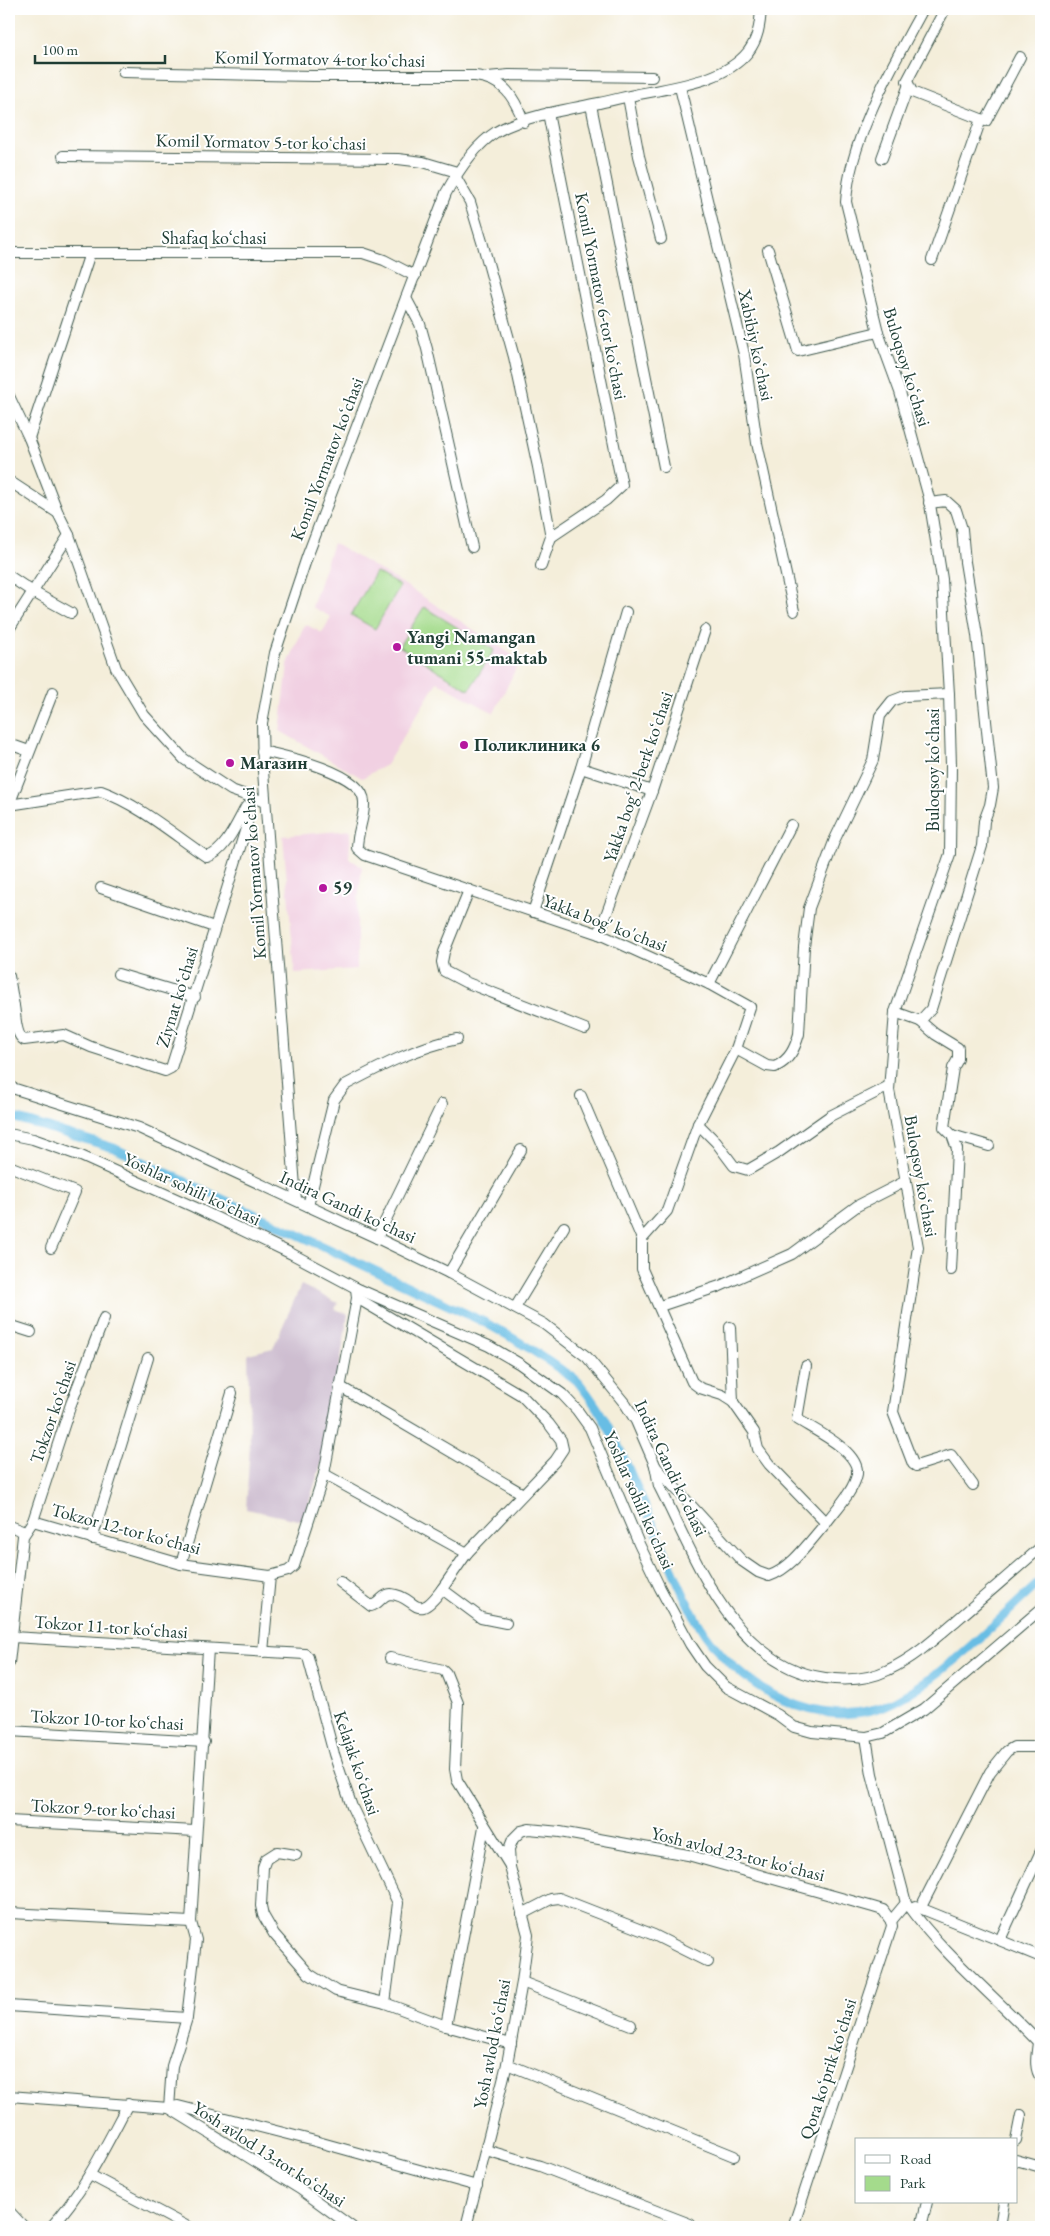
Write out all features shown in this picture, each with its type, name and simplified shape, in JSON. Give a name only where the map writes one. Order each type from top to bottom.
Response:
[{"type":"street","name":"Komil Yormatov koʻchasi","points":[[296,1200],[265,802],[262,723],[275,653],[307,557],[446,193],[456,174],[490,137],[497,132],[548,113],[680,87],[725,70],[743,56],[755,40],[760,28],[761,9]]},
{"type":"street","name":"Buloqsoy koʻchasi","points":[[923,9],[891,70],[855,151],[848,182],[846,202],[878,332],[900,392],[929,503],[942,579],[949,694],[951,766],[950,854],[895,1012],[889,1086],[918,1247],[893,1412],[916,1466],[951,1455],[973,1484]]},
{"type":"street","points":[[882,158],[908,87],[907,82],[945,9]]},
{"type":"street","points":[[908,87],[912,92],[986,121],[1020,57]]},
{"type":"street","name":"Komil Yormatov 4-tor koʻchasi","points":[[123,72],[303,76],[487,77],[509,75],[652,77]]},
{"type":"street","points":[[487,77],[505,87],[511,94],[524,122]]},
{"type":"street","name":"Xabibiy koʻchasi","points":[[680,87],[744,354],[757,443],[794,611]]},
{"type":"street","points":[[628,97],[639,156],[661,239]]},
{"type":"street","points":[[592,105],[664,468]]},
{"type":"street","name":"Komil Yormatov 6-tor koʻchasi","points":[[548,113],[622,485],[606,500],[551,537]]},
{"type":"street","points":[[932,260],[980,119]]},
{"type":"street","name":"Komil Yormatov 5-tor koʻchasi","points":[[63,156],[398,159],[423,162],[456,174]]},
{"type":"street","points":[[456,174],[470,202],[514,357],[538,467],[551,537],[541,566]]},
{"type":"street","points":[[768,250],[798,351],[878,332]]},
{"type":"street","name":"Shafaq koʻchasi","points":[[9,253],[363,253],[384,260],[415,276]]},
{"type":"street","points":[[29,438],[90,253]]},
{"type":"street","points":[[406,298],[420,324],[427,349],[472,547]]},
{"type":"street","points":[[9,396],[29,438],[58,513],[69,535],[116,668],[144,715],[184,759],[231,790],[265,802]]},
{"type":"street","points":[[9,481],[58,513]]},
{"type":"street","points":[[920,1021],[930,1010],[957,928],[982,846],[984,821],[990,805],[992,788],[977,635],[965,562],[962,529],[956,510],[946,501],[929,503]]},
{"type":"street","points":[[9,629],[69,535]]},
{"type":"street","points":[[9,576],[71,613]]},
{"type":"street","points":[[532,912],[581,768],[626,612]]},
{"type":"street","name":"Yakka bogʻ 2-berk koʻchasi","points":[[599,934],[652,791],[705,630]]},
{"type":"street","name":"Ziynat koʻchasi","points":[[53,692],[9,805],[101,791],[140,812],[207,858],[214,856],[223,845],[252,797]]},
{"type":"street","points":[[736,1049],[767,1066],[775,1067],[790,1057],[799,1034],[804,947],[809,908],[835,839],[873,760],[880,716],[892,701],[905,696],[949,694]]},
{"type":"street","points":[[9,744],[29,751]]},
{"type":"street","name":"Yakka bog' ko'chasi","points":[[262,751],[308,762],[350,782],[358,788],[364,801],[357,841],[357,848],[361,852],[599,934],[709,984],[750,1008],[736,1049],[698,1124],[667,1211],[642,1239]]},
{"type":"street","points":[[581,768],[652,791]]},
{"type":"street","name":"Ziynat koʻchasi","points":[[9,976],[12,1006],[20,1038],[24,1040],[64,1035],[91,1047],[165,1071],[171,1068],[176,1058],[214,927],[247,825],[246,808]]},
{"type":"street","points":[[709,984],[791,825]]},
{"type":"street","points":[[101,888],[214,927]]},
{"type":"street","points":[[470,890],[444,952],[442,962],[444,972],[585,1029]]},
{"type":"street","points":[[118,974],[195,997]]},
{"type":"street","points":[[895,1012],[920,1021],[935,1034],[958,1048],[958,1058],[953,1068],[944,1127],[952,1135],[957,1149],[951,1270]]},
{"type":"street","points":[[308,1206],[334,1100],[339,1091],[345,1085],[391,1061],[435,1043],[457,1039]]},
{"type":"street","points":[[698,1124],[716,1142],[734,1166],[748,1170],[779,1152],[830,1116],[889,1086]]},
{"type":"street","name":"Indira Gandi koʻchasi","points":[[9,1087],[139,1128],[449,1273],[515,1308],[566,1340],[602,1374],[636,1422],[655,1465],[659,1486],[711,1588],[729,1616],[752,1642],[782,1664],[816,1677],[856,1680],[887,1671],[925,1648],[1041,1547]]},
{"type":"street","points":[[581,1096],[642,1239],[642,1270],[660,1306],[692,1382],[700,1388],[722,1395],[733,1402],[754,1432],[758,1449],[769,1464],[826,1523]]},
{"type":"street","points":[[376,1238],[442,1104]]},
{"type":"street","name":"Yoshlar sohili koʻchasi","points":[[9,1134],[33,1139],[81,1156],[274,1246],[356,1293],[522,1395],[550,1424],[561,1440],[563,1449],[555,1461],[467,1554],[432,1602],[423,1607],[417,1607],[392,1594],[387,1595],[376,1605],[371,1606],[340,1582]]},
{"type":"street","points":[[952,1135],[989,1146]]},
{"type":"street","points":[[449,1273],[520,1150]]},
{"type":"street","points":[[9,1166],[75,1192],[51,1248]]},
{"type":"street","points":[[660,1306],[720,1286],[792,1254],[857,1206],[906,1181]]},
{"type":"street","points":[[515,1308],[564,1227]]},
{"type":"street","points":[[263,1652],[270,1576],[288,1571],[294,1566],[324,1474],[356,1293]]},
{"type":"street","name":"Yoshlar sohili koʻchasi","points":[[356,1293],[489,1346],[520,1364],[562,1394],[590,1428],[635,1535],[660,1588],[690,1644],[705,1666],[726,1687],[778,1715],[794,1727],[812,1732],[866,1737]]},
{"type":"street","name":"Tokzor koʻchasi","points":[[24,1532],[33,1521],[71,1404],[104,1318]]},
{"type":"street","points":[[9,1325],[31,1332]]},
{"type":"street","points":[[730,1327],[733,1402]]},
{"type":"street","points":[[92,1539],[148,1358]]},
{"type":"street","points":[[655,1465],[742,1561],[758,1572],[769,1576],[778,1573],[798,1555],[826,1523],[851,1488],[857,1474],[854,1460],[846,1450],[797,1419],[806,1366]]},
{"type":"street","points":[[339,1386],[523,1494]]},
{"type":"street","points":[[180,1564],[232,1393]]},
{"type":"street","points":[[324,1474],[467,1554]]},
{"type":"street","name":"Tokzor 12-tor koʻchasi","points":[[33,1521],[180,1564],[270,1576]]},
{"type":"street","points":[[9,1526],[24,1532],[9,1663]]},
{"type":"street","points":[[442,1589],[481,1618],[506,1623]]},
{"type":"street","points":[[900,1910],[866,1737],[883,1733],[905,1722],[924,1709],[1041,1608]]},
{"type":"street","name":"Tokzor 11-tor koʻchasi","points":[[12,1637],[208,1649]]},
{"type":"street","points":[[169,2108],[172,2066],[187,2018],[196,1940],[190,1922],[195,1831],[204,1742],[208,1649]]},
{"type":"street","name":"Kelajak koʻchasi","points":[[208,1649],[305,1654],[308,1657],[334,1754],[352,1807],[397,1900],[385,2003]]},
{"type":"street","points":[[390,1658],[443,1670],[446,1673],[458,1703],[455,1770],[457,1780],[510,1867]]},
{"type":"street","name":"Tokzor 10-tor koʻchasi","points":[[9,1730],[204,1742]]},
{"type":"street","points":[[921,1907],[990,1772],[1007,1751],[1014,1747],[1038,1748]]},
{"type":"street","name":"Tokzor 9-tor koʻchasi","points":[[9,1820],[195,1831]]},
{"type":"street","points":[[446,2026],[484,1827]]},
{"type":"street","name":"Yosh avlod 23-tor koʻchasi","points":[[510,1867],[509,1848],[513,1839],[521,1831],[529,1829],[560,1832],[688,1854],[883,1910],[900,1910]]},
{"type":"street","points":[[1000,1940],[1041,1851]]},
{"type":"street","points":[[296,1855],[277,1852],[266,1859],[263,1868],[261,1906],[267,1924],[302,1966],[325,1985],[336,1991],[385,2003],[446,2026],[511,2044]]},
{"type":"street","name":"Yosh avlod koʻchasi","points":[[466,2227],[507,2064],[522,1982],[528,1935],[510,1867]]},
{"type":"street","points":[[522,1914],[551,1899],[564,1899],[654,1935],[708,1962]]},
{"type":"street","points":[[900,1910],[921,1907],[1041,1957]]},
{"type":"street","points":[[900,1910],[914,1916],[946,1952],[1040,2043],[1036,2060],[1038,2074],[1041,2078]]},
{"type":"street","name":"Qora koʻprik koʻchasi","points":[[793,2227],[892,1926],[900,1910]]},
{"type":"street","points":[[9,1913],[190,1922]]},
{"type":"street","points":[[522,1982],[631,2025]]},
{"type":"street","points":[[9,2006],[187,2018]]},
{"type":"street","points":[[507,2064],[734,2156]]},
{"type":"street","points":[[9,2096],[169,2108],[178,2106],[311,2140],[477,2186]]},
{"type":"street","points":[[51,2227],[65,2212],[90,2175],[128,2104]]},
{"type":"street","name":"Yosh avlod 13-tor koʻchasi","points":[[169,2108],[300,2190],[352,2227]]},
{"type":"street","points":[[1016,2138],[1021,2115]]},
{"type":"street","points":[[486,2150],[540,2166],[690,2224]]},
{"type":"street","points":[[1018,2161],[1041,2167]]},
{"type":"street","points":[[90,2175],[188,2227]]},
{"type":"street","points":[[922,2227],[927,2204]]},
{"type":"street","points":[[1000,2227],[1004,2204]]},
{"type":"street","points":[[9,2210],[24,2227]]},
{"type":"shaded area","name":"Yangi Namangan tumani 55-maktab","points":[[333,543],[402,583],[520,660],[494,713],[437,682],[386,765],[362,778],[280,731],[288,664],[305,624],[322,633],[331,617],[312,607]]},
{"type":"shaded area","name":"59","points":[[351,830],[349,858],[362,867],[357,909],[357,969],[295,973],[283,836]]},
{"type":"shaded area","points":[[301,1285],[338,1303],[335,1309],[348,1314],[327,1446],[303,1521],[246,1509],[250,1443],[248,1354],[273,1348]]},
{"type":"green space","points":[[376,572],[400,586],[375,629],[351,615]]},
{"type":"green space","points":[[424,607],[494,650],[469,690],[399,646]]},
{"type":"waterway","points":[[9,1116],[114,1148],[484,1322],[572,1377],[592,1400],[613,1436],[697,1621],[713,1645],[733,1666],[757,1685],[782,1700],[810,1710],[838,1714],[867,1711],[895,1701],[953,1662],[1041,1581]]},
{"type":"place","name":"Yangi Namangan tumani 55-maktab","points":[[397,647]]},
{"type":"place","name":"Поликлиника 6","points":[[464,745]]},
{"type":"place","name":"Магазин","points":[[230,763]]},
{"type":"place","name":"59","points":[[323,888]]}]
